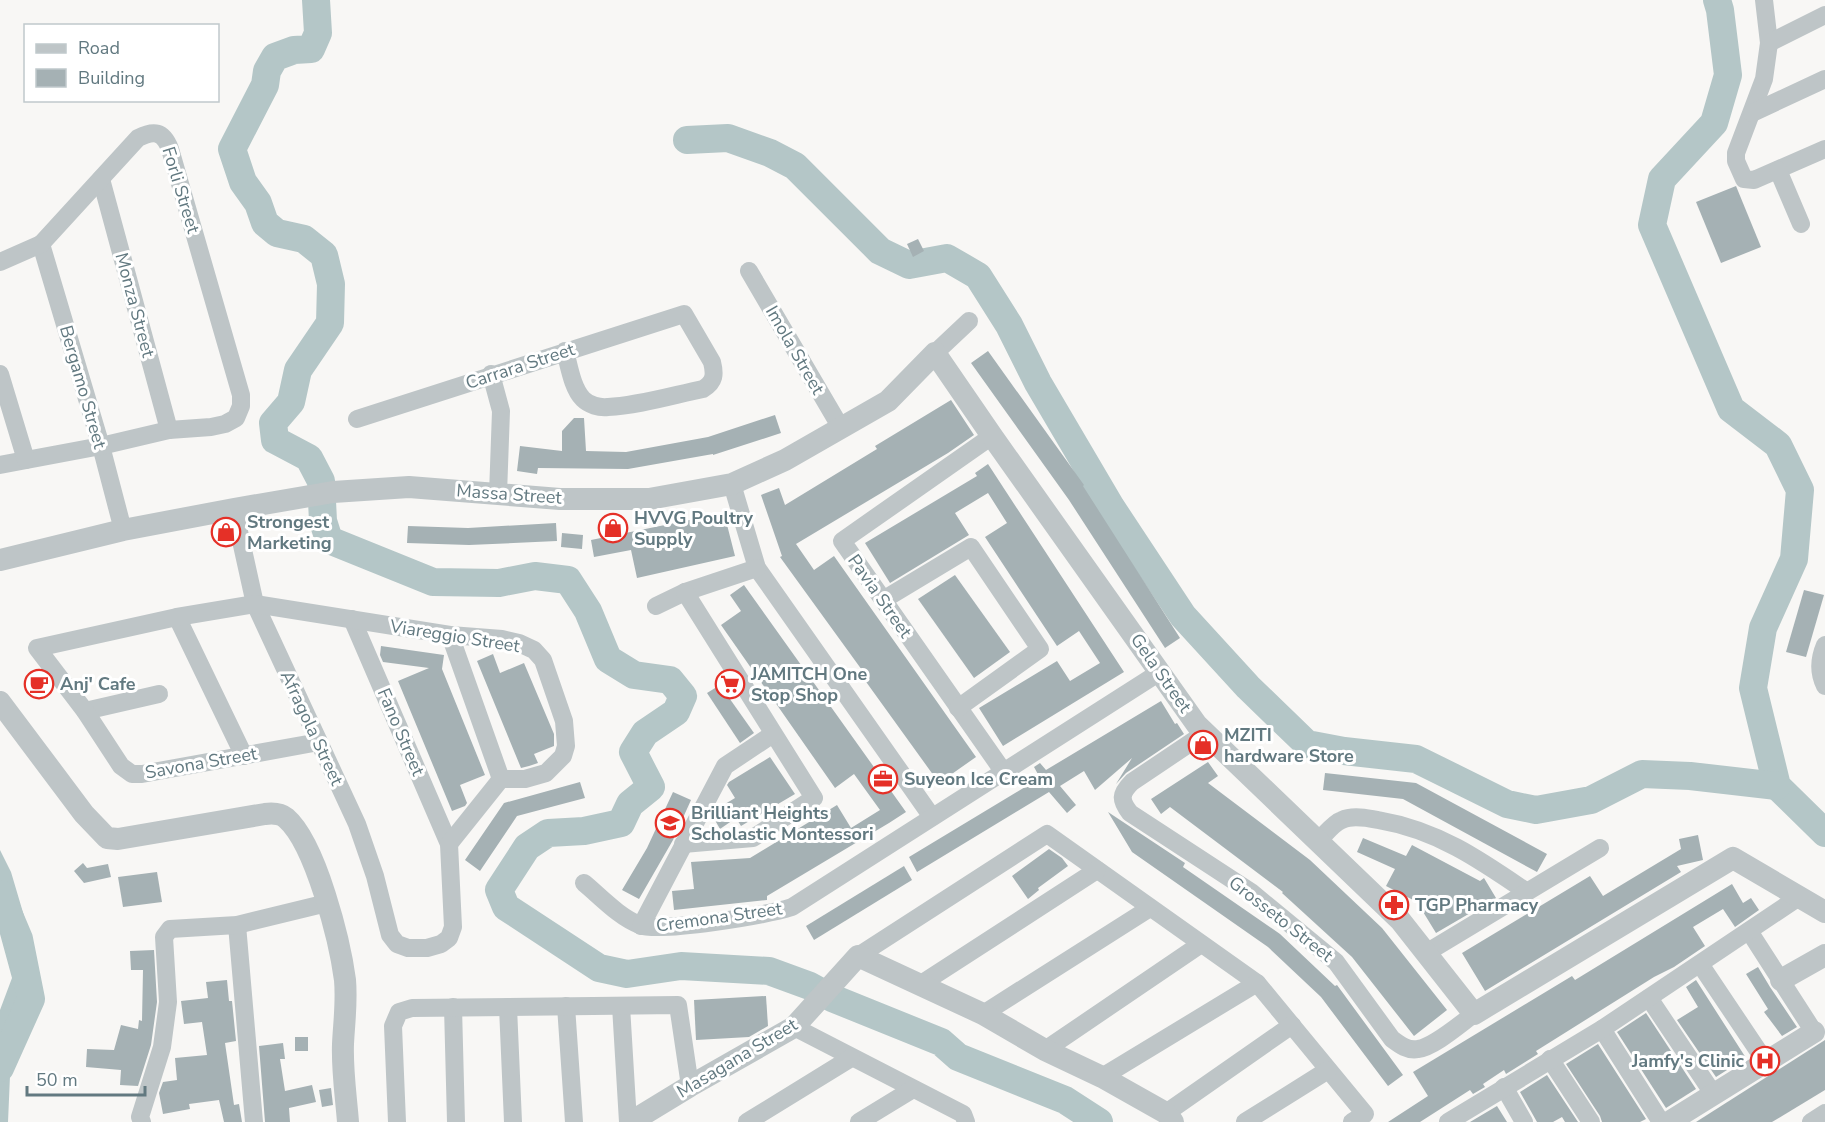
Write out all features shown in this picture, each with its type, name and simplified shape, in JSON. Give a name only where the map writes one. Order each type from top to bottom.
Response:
[{"type":"street","points":[[1764,0],[1769,43],[1764,79],[1736,153],[1736,161],[1744,179],[1754,180],[1825,150]]},
{"type":"street","points":[[1769,43],[1825,15]]},
{"type":"street","points":[[1752,113],[1825,79]]},
{"type":"street","name":"Forli Street","points":[[0,262],[41,244],[138,138],[149,133],[159,133],[167,140],[241,395],[236,418],[225,424],[170,430]]},
{"type":"street","points":[[1778,170],[1801,224]]},
{"type":"street","name":"Monza Street","points":[[101,179],[170,430]]},
{"type":"street","name":"Bergamo Street","points":[[41,244],[101,446],[123,530]]},
{"type":"street","name":"Imola Street","points":[[750,272],[841,428]]},
{"type":"street","name":"Carrara Street","points":[[357,419],[491,374],[564,351],[684,314],[712,362],[714,371],[710,385],[704,388],[606,408],[593,405],[582,398],[564,351]]},
{"type":"street","name":"Massa Street","points":[[0,560],[123,530],[323,494],[409,487],[560,499],[649,499],[732,484],[785,460],[888,401],[935,352],[969,321]]},
{"type":"street","name":"Gela Street","points":[[935,352],[1197,725],[1400,920],[1474,1014]]},
{"type":"street","points":[[0,374],[26,460]]},
{"type":"street","points":[[491,374],[501,411],[498,494]]},
{"type":"street","points":[[0,465],[170,430]]},
{"type":"street","name":"Pavia Street","points":[[992,436],[842,541],[1003,771]]},
{"type":"street","points":[[732,484],[757,568],[932,817]]},
{"type":"street","name":"Afragola Street","points":[[234,509],[255,604],[357,824],[375,876],[386,924],[397,944],[408,948],[427,948],[441,944],[449,938],[453,927],[449,844]]},
{"type":"street","points":[[883,600],[971,547],[1040,649],[958,708]]},
{"type":"street","points":[[656,606],[686,592],[757,568]]},
{"type":"street","points":[[683,844],[753,838],[814,798],[686,592]]},
{"type":"street","name":"Viareggio Street","points":[[38,648],[177,616],[255,604],[450,635],[502,639],[519,643],[534,650],[543,660],[564,721],[567,734],[566,746],[563,756],[546,774],[525,779],[501,779]]},
{"type":"street","points":[[177,616],[244,756]]},
{"type":"street","name":"Fano Street","points":[[352,619],[449,844]]},
{"type":"street","points":[[449,844],[501,779],[450,635]]},
{"type":"street","points":[[1825,645],[1820,657],[1820,668],[1825,686]]},
{"type":"street","name":"Savona Street","points":[[38,648],[85,711],[121,766],[132,774],[319,742]]},
{"type":"street","name":"Cremona Street","points":[[584,884],[625,917],[641,926],[662,928],[774,913],[792,907],[1160,672]]},
{"type":"street","points":[[85,711],[159,694]]},
{"type":"street","points":[[0,702],[97,830],[107,838],[118,840],[276,813],[285,816],[302,839],[312,862],[339,943],[345,982],[343,1064],[348,1122]]},
{"type":"street","name":"Grosseto Street","points":[[1205,733],[1132,782],[1125,789],[1122,797],[1123,805],[1130,813],[1251,892],[1336,962],[1392,1039],[1409,1049],[1427,1046],[1474,1014],[1733,858],[1799,897]]},
{"type":"street","points":[[641,926],[725,766],[773,734]]},
{"type":"street","points":[[1318,841],[1341,820],[1353,818],[1394,823],[1446,841],[1471,854],[1527,892]]},
{"type":"street","points":[[858,956],[1047,834],[1257,983],[1365,1114],[1352,1122]]},
{"type":"street","points":[[1426,953],[1600,848]]},
{"type":"street","points":[[921,984],[1097,870]]},
{"type":"street","points":[[1452,1121],[1602,1029],[1799,897],[1825,912]]},
{"type":"street","points":[[142,1122],[140,1117],[162,1047],[168,1002],[164,937],[170,929],[237,925],[327,903]]},
{"type":"street","points":[[982,1014],[1150,908]]},
{"type":"street","points":[[237,925],[254,1122]]},
{"type":"street","points":[[1669,1122],[1814,1032],[1749,931]]},
{"type":"street","points":[[1045,1050],[1201,944]]},
{"type":"street","points":[[1781,980],[1825,954]]},
{"type":"street","points":[[858,956],[982,1014],[1045,1050],[1102,1077],[1170,1118],[1292,1025]]},
{"type":"street","name":"Masagana Street","points":[[629,1122],[794,1027],[858,956]]},
{"type":"street","points":[[1700,964],[1765,1061]]},
{"type":"street","points":[[1102,1077],[1257,983]]},
{"type":"street","points":[[1649,998],[1714,1095]]},
{"type":"street","points":[[397,1122],[393,1026],[399,1012],[412,1008],[678,1005],[690,1086]]},
{"type":"street","points":[[566,1006],[574,1122]]},
{"type":"street","points":[[621,1006],[629,1122]]},
{"type":"street","points":[[453,1007],[456,1122]]},
{"type":"street","points":[[508,1007],[513,1122]]},
{"type":"street","points":[[794,1027],[963,1114],[966,1122]]},
{"type":"street","points":[[1602,1029],[1661,1122]]},
{"type":"street","points":[[747,1122],[851,1058]]},
{"type":"street","points":[[1550,1059],[1591,1122]]},
{"type":"street","points":[[1245,1122],[1328,1070]]},
{"type":"street","points":[[1504,1087],[1524,1122]]},
{"type":"street","points":[[859,1122],[913,1089]]},
{"type":"street","points":[[1811,1122],[1825,1113]]},
{"type":"shaded area","points":[[0,850],[11,872],[35,953],[11,1053],[8,1122],[0,1122],[0,1010],[12,978],[0,934]]},
{"type":"building","points":[[1736,186],[1761,247],[1721,263],[1696,202]]},
{"type":"building","points":[[918,239],[924,251],[913,257],[907,244]]},
{"type":"building","points":[[988,351],[1084,485],[1180,638],[1165,648],[1069,500],[971,363]]},
{"type":"building","points":[[951,400],[974,435],[796,544],[814,570],[834,556],[976,757],[939,783],[864,679],[867,677],[780,557],[782,556],[761,495],[779,488],[785,505],[877,449],[875,446]]},
{"type":"building","points":[[775,415],[781,433],[713,455],[628,469],[538,468],[537,474],[517,471],[520,446],[562,451],[562,431],[574,418],[584,418],[586,451],[626,452],[708,437]]},
{"type":"building","points":[[988,464],[1124,672],[1003,746],[979,708],[1057,661],[1070,681],[1100,663],[1079,631],[1057,646],[985,537],[1007,523],[988,493],[955,513],[969,535],[890,583],[865,543],[977,476],[975,473]]},
{"type":"building","points":[[724,513],[735,556],[637,578],[631,550],[594,557],[591,540]]},
{"type":"building","points":[[556,523],[557,541],[469,545],[407,543],[408,526],[468,528]]},
{"type":"building","points":[[562,533],[583,535],[582,549],[561,547]]},
{"type":"building","points":[[955,575],[1010,652],[974,678],[918,599]]},
{"type":"building","points":[[744,585],[906,812],[767,896],[767,900],[674,910],[672,891],[694,889],[691,862],[750,858],[837,805],[851,828],[880,810],[854,774],[835,788],[721,625],[741,611],[730,595]]},
{"type":"building","points":[[1804,590],[1824,595],[1806,657],[1786,652]]},
{"type":"building","points":[[381,646],[444,655],[442,669],[485,775],[460,785],[467,803],[465,806],[452,811],[398,681],[429,668],[383,662],[380,655]]},
{"type":"building","points":[[493,654],[500,673],[524,663],[554,734],[554,746],[534,754],[538,763],[521,768],[477,661]]},
{"type":"building","points":[[720,685],[754,733],[740,743],[707,693]]},
{"type":"building","points":[[1161,701],[1184,734],[1126,773],[1116,784],[1132,758],[1095,790],[1084,771],[1060,786],[1076,805],[1067,813],[1049,792],[917,872],[909,857],[1040,778],[1034,767],[1040,763],[1046,770]]},
{"type":"building","points":[[770,757],[795,794],[741,826],[736,818],[720,829],[712,815],[715,810],[735,798],[727,785],[729,782]]},
{"type":"building","points":[[1208,762],[1218,776],[1208,783],[1310,860],[1382,928],[1447,1010],[1414,1036],[1352,957],[1283,892],[1170,807],[1161,814],[1151,799]]},
{"type":"building","points":[[1325,773],[1416,783],[1547,854],[1537,872],[1403,799],[1323,790]]},
{"type":"building","points":[[580,782],[585,798],[517,816],[480,871],[465,860],[504,803]]},
{"type":"building","points":[[673,792],[691,800],[673,840],[639,899],[622,890],[647,848]]},
{"type":"building","points":[[1108,812],[1185,863],[1183,867],[1280,934],[1335,986],[1337,985],[1403,1075],[1388,1086],[1321,997],[1268,947],[1132,852]]},
{"type":"building","points":[[1698,835],[1703,860],[1677,866],[1681,872],[1485,991],[1462,953],[1590,876],[1603,896],[1681,849],[1679,839]]},
{"type":"building","points":[[1363,838],[1406,856],[1412,845],[1480,881],[1484,878],[1496,898],[1436,933],[1417,902],[1386,886],[1395,869],[1357,852]]},
{"type":"building","points":[[1049,849],[1062,858],[1068,866],[1038,888],[1039,890],[1028,899],[1012,876]]},
{"type":"building","points":[[83,863],[87,868],[108,864],[111,877],[84,883],[74,871]]},
{"type":"building","points":[[904,866],[912,880],[814,940],[806,926]]},
{"type":"building","points":[[157,872],[162,902],[123,907],[118,877]]},
{"type":"building","points":[[1732,884],[1743,903],[1751,898],[1759,910],[1735,927],[1723,909],[1693,927],[1705,946],[1536,1051],[1538,1054],[1506,1074],[1504,1070],[1483,1084],[1485,1087],[1473,1094],[1470,1090],[1420,1122],[1388,1122],[1428,1096],[1413,1072],[1572,976],[1575,980]]},
{"type":"building","points":[[154,950],[157,1002],[151,1045],[138,1086],[120,1085],[121,1070],[86,1067],[87,1049],[114,1050],[121,1025],[138,1029],[139,1020],[142,1021],[143,970],[131,970],[130,951]]},
{"type":"building","points":[[1758,967],[1797,1027],[1782,1036],[1764,1012],[1768,1009],[1746,974]]},
{"type":"building","points":[[227,980],[229,1001],[232,1001],[236,1041],[225,1043],[234,1105],[239,1104],[242,1122],[224,1122],[219,1100],[189,1104],[190,1109],[163,1114],[159,1093],[163,1082],[177,1080],[175,1058],[207,1055],[202,1022],[184,1024],[181,1001],[208,998],[206,982]]},
{"type":"building","points":[[1696,980],[1746,1058],[1716,1077],[1677,1020],[1698,1007],[1686,987]]},
{"type":"building","points":[[766,996],[768,1026],[749,1037],[696,1040],[694,1000]]},
{"type":"building","points":[[1646,1013],[1696,1089],[1666,1108],[1617,1032]]},
{"type":"building","points":[[295,1037],[308,1037],[308,1051],[295,1051]]},
{"type":"building","points":[[1825,1040],[1825,1090],[1772,1122],[1696,1122]]},
{"type":"building","points":[[283,1043],[285,1059],[280,1059],[285,1091],[312,1085],[316,1102],[289,1108],[290,1122],[265,1122],[259,1046]]},
{"type":"building","points":[[1598,1044],[1646,1119],[1640,1122],[1602,1122],[1566,1064]]},
{"type":"building","points":[[1547,1075],[1578,1122],[1565,1122],[1562,1117],[1553,1122],[1537,1122],[1520,1092]]},
{"type":"building","points":[[331,1088],[333,1105],[322,1107],[319,1090]]},
{"type":"building","points":[[1497,1106],[1507,1122],[1470,1122]]},
{"type":"waterway","points":[[316,0],[318,33],[311,49],[294,50],[275,57],[267,71],[265,85],[232,149],[243,182],[258,203],[265,223],[277,233],[304,239],[324,255],[331,284],[330,323],[298,370],[291,402],[273,423],[275,440],[309,458],[321,481],[323,521],[329,540],[433,582],[499,583],[535,576],[568,580],[588,611],[608,659],[634,675],[670,680],[683,696],[676,712],[645,733],[633,752],[651,787],[630,804],[621,823],[584,831],[548,833],[527,847],[499,890],[506,907],[599,968],[627,974],[681,966],[769,971],[941,1042],[958,1057],[1065,1100],[1099,1122]]},
{"type":"waterway","points":[[1717,0],[1728,75],[1714,123],[1662,179],[1652,225],[1731,409],[1778,445],[1800,490],[1794,559],[1763,628],[1753,688],[1777,786],[1825,833]]},
{"type":"waterway","points":[[687,140],[728,138],[770,153],[795,166],[880,251],[909,265],[947,258],[978,276],[1009,325],[1038,383],[1111,507],[1183,616],[1248,687],[1307,744],[1344,751],[1416,759],[1507,804],[1536,810],[1591,800],[1642,774],[1690,776],[1777,786]]},
{"type":"waterway","points":[[0,894],[19,939],[31,999],[0,1068]]},
{"type":"place","name":"HVVG Poultry Supply","points":[[613,528]]},
{"type":"place","name":"Strongest Marketing","points":[[226,532]]},
{"type":"place","name":"Anj' Cafe","points":[[39,684]]},
{"type":"place","name":"JAMITCH One Stop Shop","points":[[730,684]]},
{"type":"place","name":"MZITI hardware Store","points":[[1203,745]]},
{"type":"place","name":"Suyeon Ice Cream","points":[[883,779]]},
{"type":"place","name":"Brilliant Heights Scholastic Montessori","points":[[670,823]]},
{"type":"place","name":"TGP Pharmacy","points":[[1394,905]]},
{"type":"place","name":"Jamfy's Clinic","points":[[1765,1061]]}]
